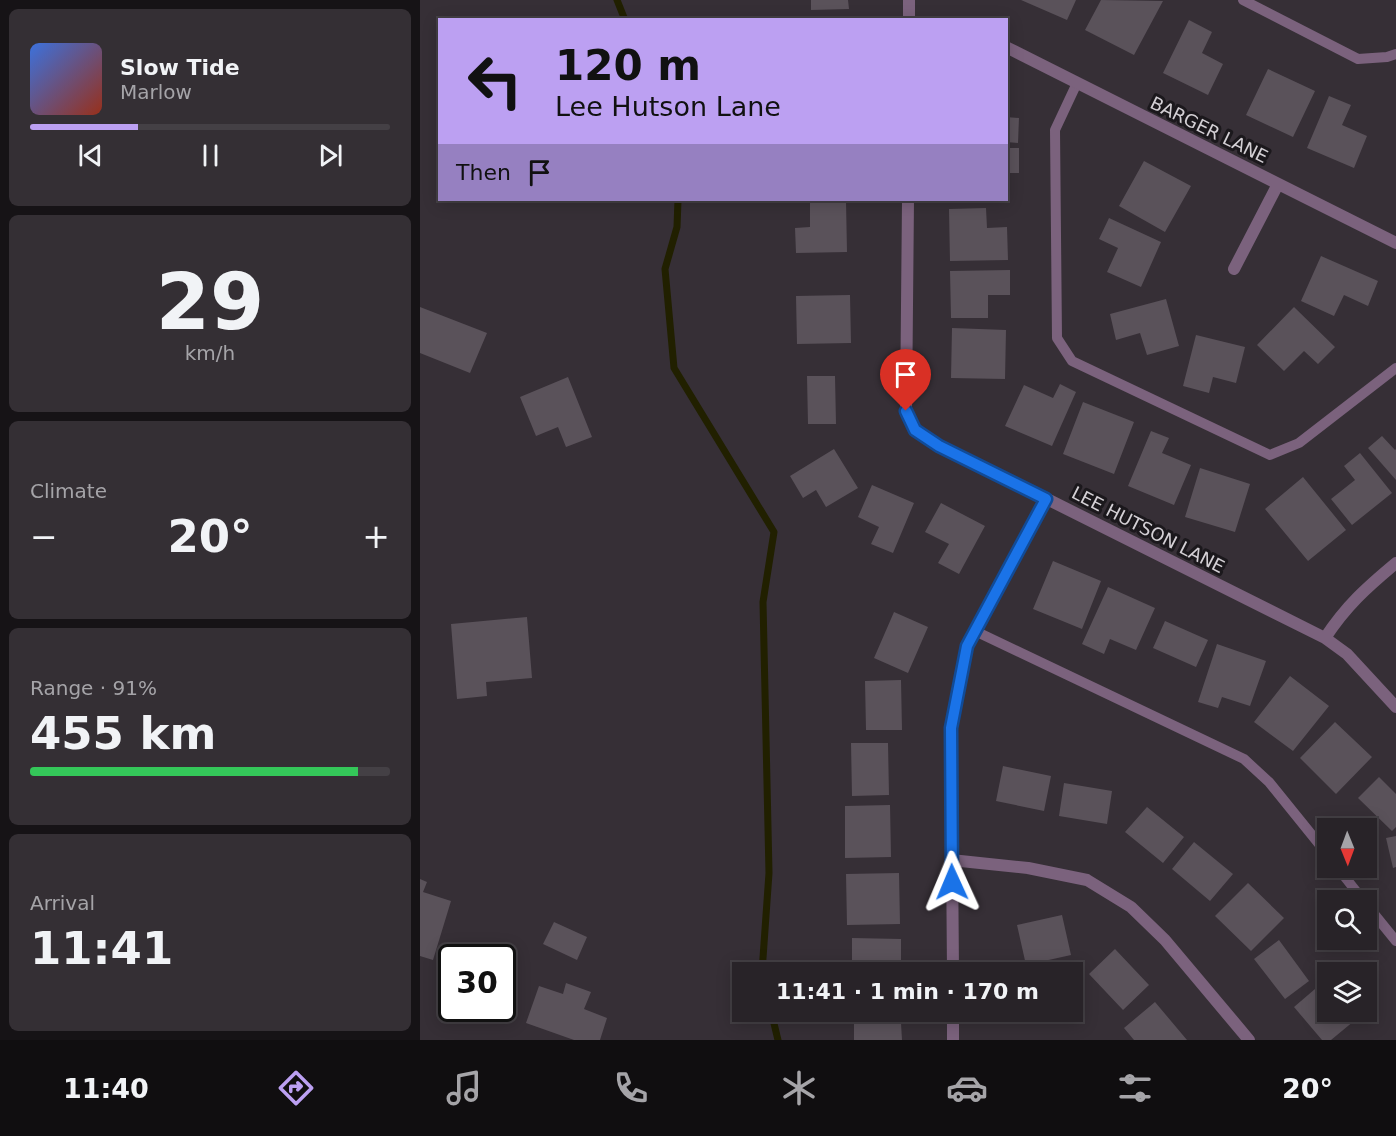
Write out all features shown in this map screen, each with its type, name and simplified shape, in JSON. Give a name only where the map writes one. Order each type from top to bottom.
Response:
[{"type":"street","points":[[909,0],[909,18]]},
{"type":"street","name":"BARGER LANE","points":[[1008,48],[1396,243]]},
{"type":"street","points":[[1234,269],[1278,184]]},
{"type":"street","name":"LEE HUTSON LANE","points":[[908,201],[906,411],[915,430],[939,446],[1325,638],[1347,654],[1396,707]]},
{"type":"street","points":[[953,962],[951,728],[967,646],[1046,499]]},
{"type":"street","points":[[1325,638],[1342,613],[1365,589],[1396,563]]},
{"type":"street","points":[[951,860],[1028,868],[1087,880],[1131,906],[1165,940],[1249,1040]]},
{"type":"street","points":[[953,1022],[953,1040]]},
{"type":"lane","points":[[1243,0],[1358,59],[1387,57],[1396,54]]},
{"type":"lane","points":[[1077,83],[1055,130],[1057,338],[1072,361],[1270,455],[1299,443],[1396,368]]},
{"type":"lane","points":[[975,631],[1244,759],[1269,783],[1317,842]]},
{"type":"lane","points":[[1346,878],[1355,890]]},
{"type":"lane","points":[[1377,918],[1396,941]]},
{"type":"building","points":[[811,0],[848,0],[849,9],[811,10]]},
{"type":"building","points":[[1021,0],[1076,0],[1067,20]]},
{"type":"building","points":[[1101,0],[1163,1],[1134,55],[1085,30]]},
{"type":"building","points":[[1189,20],[1212,32],[1202,53],[1223,64],[1208,95],[1163,73]]},
{"type":"building","points":[[1268,69],[1315,91],[1293,137],[1246,115]]},
{"type":"building","points":[[1329,96],[1351,105],[1342,125],[1367,136],[1354,168],[1307,148]]},
{"type":"building","points":[[1008,117],[1019,118],[1018,143],[1008,142]]},
{"type":"building","points":[[1008,148],[1019,148],[1019,173],[1008,173]]},
{"type":"building","points":[[1144,161],[1191,186],[1165,232],[1119,206]]},
{"type":"building","points":[[810,201],[846,201],[847,252],[796,253],[795,228],[810,227]]},
{"type":"building","points":[[986,208],[987,228],[1007,227],[1008,260],[950,261],[949,209]]},
{"type":"building","points":[[1109,218],[1161,242],[1141,287],[1107,272],[1118,248],[1099,239]]},
{"type":"building","points":[[1321,256],[1378,281],[1368,306],[1344,295],[1334,316],[1301,301]]},
{"type":"building","points":[[1010,270],[1010,295],[988,295],[988,318],[951,318],[950,271]]},
{"type":"building","points":[[850,295],[851,343],[797,344],[796,296]]},
{"type":"building","points":[[1166,299],[1179,346],[1147,355],[1140,333],[1116,340],[1110,314]]},
{"type":"building","points":[[420,307],[487,333],[470,373],[420,353]]},
{"type":"building","points":[[1294,307],[1335,347],[1318,364],[1304,351],[1284,371],[1257,345]]},
{"type":"building","points":[[952,328],[1006,330],[1005,379],[951,378]]},
{"type":"building","points":[[1196,335],[1245,347],[1236,383],[1213,377],[1209,393],[1183,386]]},
{"type":"building","points":[[807,376],[835,376],[836,424],[808,424]]},
{"type":"building","points":[[568,377],[592,437],[566,447],[558,427],[536,436],[520,397]]},
{"type":"building","points":[[1060,384],[1076,392],[1052,446],[1005,426],[1024,385],[1053,398]]},
{"type":"building","points":[[1083,402],[1134,422],[1114,474],[1063,454]]},
{"type":"building","points":[[1151,431],[1169,438],[1162,453],[1191,465],[1174,505],[1128,486]]},
{"type":"building","points":[[1382,436],[1396,449],[1396,480],[1368,448]]},
{"type":"building","points":[[834,449],[858,488],[826,507],[816,490],[803,498],[790,476]]},
{"type":"building","points":[[1360,453],[1392,493],[1352,525],[1331,499],[1355,480],[1344,466]]},
{"type":"building","points":[[1200,468],[1250,484],[1235,532],[1185,517]]},
{"type":"building","points":[[1303,477],[1346,530],[1308,561],[1265,509]]},
{"type":"building","points":[[872,485],[914,503],[893,553],[871,544],[879,527],[858,517]]},
{"type":"building","points":[[941,503],[985,526],[959,574],[938,563],[949,544],[925,532]]},
{"type":"building","points":[[1053,561],[1101,581],[1082,629],[1033,609]]},
{"type":"building","points":[[1108,587],[1155,608],[1136,650],[1110,639],[1104,654],[1082,644]]},
{"type":"building","points":[[894,612],[928,627],[908,673],[874,658]]},
{"type":"building","points":[[527,617],[532,678],[486,682],[487,696],[457,699],[451,624]]},
{"type":"building","points":[[1165,621],[1208,640],[1196,667],[1153,648]]},
{"type":"building","points":[[1217,644],[1266,661],[1250,706],[1222,697],[1218,708],[1198,702]]},
{"type":"building","points":[[1290,676],[1329,706],[1293,751],[1254,722]]},
{"type":"building","points":[[901,680],[902,730],[866,730],[865,681]]},
{"type":"building","points":[[1335,722],[1372,757],[1336,794],[1300,758]]},
{"type":"building","points":[[851,743],[888,743],[889,795],[852,796]]},
{"type":"building","points":[[1003,766],[1051,776],[1044,811],[996,801]]},
{"type":"building","points":[[1379,777],[1396,794],[1396,827],[1392,831],[1358,798]]},
{"type":"building","points":[[1064,783],[1112,791],[1107,824],[1059,816]]},
{"type":"building","points":[[890,805],[891,857],[845,858],[845,806]]},
{"type":"building","points":[[1147,807],[1184,837],[1163,863],[1125,832]]},
{"type":"building","points":[[1396,836],[1396,867],[1393,868],[1386,838]]},
{"type":"building","points":[[1194,842],[1233,874],[1210,901],[1172,869]]},
{"type":"building","points":[[899,873],[900,924],[847,925],[846,874]]},
{"type":"building","points":[[420,879],[427,882],[423,892],[451,901],[433,960],[420,956]]},
{"type":"building","points":[[1248,883],[1284,918],[1251,951],[1215,916]]},
{"type":"building","points":[[1062,915],[1071,955],[1040,962],[1025,962],[1017,925]]},
{"type":"building","points":[[554,922],[587,937],[577,960],[543,944]]},
{"type":"building","points":[[852,938],[901,939],[901,962],[852,962]]},
{"type":"building","points":[[1279,940],[1309,981],[1285,999],[1254,959]]},
{"type":"building","points":[[1115,949],[1149,985],[1123,1010],[1089,974]]},
{"type":"building","points":[[566,983],[591,992],[584,1009],[607,1018],[600,1040],[574,1040],[526,1023],[539,986],[563,994]]},
{"type":"building","points":[[1317,987],[1317,1022],[1353,1022],[1331,1040],[1322,1040],[1294,1007]]},
{"type":"building","points":[[1155,1002],[1187,1040],[1134,1040],[1124,1028]]},
{"type":"building","points":[[854,1022],[901,1023],[902,1040],[854,1040]]},
{"type":"waterway","points":[[617,0],[624,18]]},
{"type":"waterway","points":[[678,201],[677,227],[665,269],[674,368],[774,532],[763,602],[769,873],[763,962]]},
{"type":"waterway","points":[[774,1022],[778,1040]]},
{"type":"route","points":[[906,411],[915,430],[939,446],[1046,499],[967,646],[951,728],[952,882]]}]
